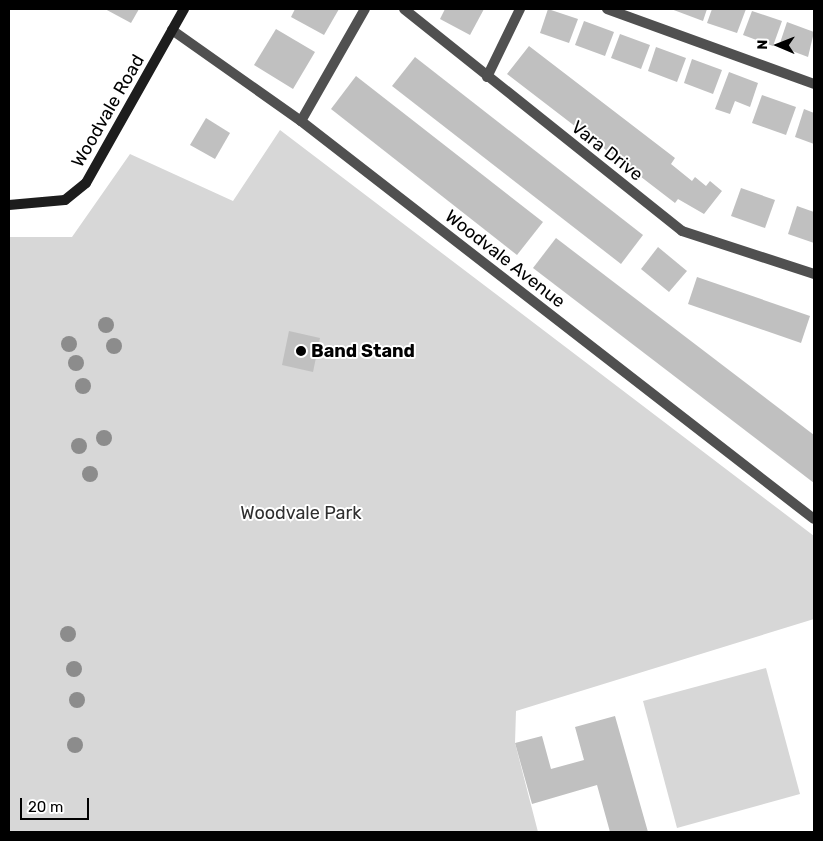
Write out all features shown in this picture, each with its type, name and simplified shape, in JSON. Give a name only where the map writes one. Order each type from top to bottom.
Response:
[{"type":"main road","name":"Woodvale Road","points":[[9,205],[65,200],[86,183],[184,9]]},
{"type":"street","points":[[301,121],[365,9]]},
{"type":"street","name":"Vara Drive","points":[[404,9],[682,231],[814,274]]},
{"type":"street","points":[[487,77],[520,9]]},
{"type":"street","points":[[607,9],[814,84]]},
{"type":"street","name":"Woodvale Avenue","points":[[172,30],[301,121],[814,519]]},
{"type":"green space","name":"Woodvale Park","points":[[280,130],[814,536],[814,619],[516,711],[515,743],[538,832],[9,832],[9,237],[72,237],[130,154],[233,201]]},
{"type":"green space","points":[[766,668],[800,794],[677,828],[643,701]]},
{"type":"building","points":[[105,9],[139,9],[131,23]]},
{"type":"building","points":[[295,9],[339,9],[324,35],[291,17]]},
{"type":"building","points":[[445,9],[484,9],[470,35],[440,19]]},
{"type":"building","points":[[548,9],[578,19],[569,43],[540,33]]},
{"type":"building","points":[[671,9],[707,9],[703,21]]},
{"type":"building","points":[[712,9],[746,9],[737,33],[707,23]]},
{"type":"building","points":[[752,11],[782,21],[773,46],[743,35]]},
{"type":"building","points":[[584,21],[614,32],[605,56],[575,45]]},
{"type":"building","points":[[787,22],[814,32],[808,57],[779,46]]},
{"type":"building","points":[[276,29],[315,52],[293,89],[254,65]]},
{"type":"building","points":[[620,34],[650,45],[641,69],[611,58]]},
{"type":"building","points":[[529,46],[675,158],[671,164],[692,181],[695,177],[706,186],[710,181],[722,191],[704,214],[678,199],[675,203],[507,74]]},
{"type":"building","points":[[656,47],[686,58],[677,82],[648,71]]},
{"type":"building","points":[[415,57],[643,235],[621,264],[392,86]]},
{"type":"building","points":[[692,59],[722,70],[713,94],[684,83]]},
{"type":"building","points":[[729,72],[758,83],[750,107],[735,101],[730,114],[715,109]]},
{"type":"building","points":[[356,76],[543,222],[517,255],[331,109]]},
{"type":"building","points":[[762,95],[796,107],[786,135],[752,123]]},
{"type":"building","points":[[804,109],[814,113],[814,144],[795,137]]},
{"type":"building","points":[[206,118],[230,133],[215,159],[190,145]]},
{"type":"building","points":[[741,188],[775,200],[765,228],[731,216]]},
{"type":"building","points":[[797,206],[814,212],[814,243],[788,234]]},
{"type":"building","points":[[556,238],[814,435],[814,483],[533,268]]},
{"type":"building","points":[[658,247],[687,271],[669,292],[641,269]]},
{"type":"building","points":[[697,277],[810,316],[801,343],[688,304]]},
{"type":"building","name":"Band Stand","points":[[289,331],[320,338],[313,372],[282,365]]},
{"type":"building","points":[[615,716],[648,832],[610,832],[597,785],[532,804],[515,743],[542,736],[551,769],[584,760],[575,727]]},
{"type":"place","name":"Band Stand","points":[[301,351]]}]
